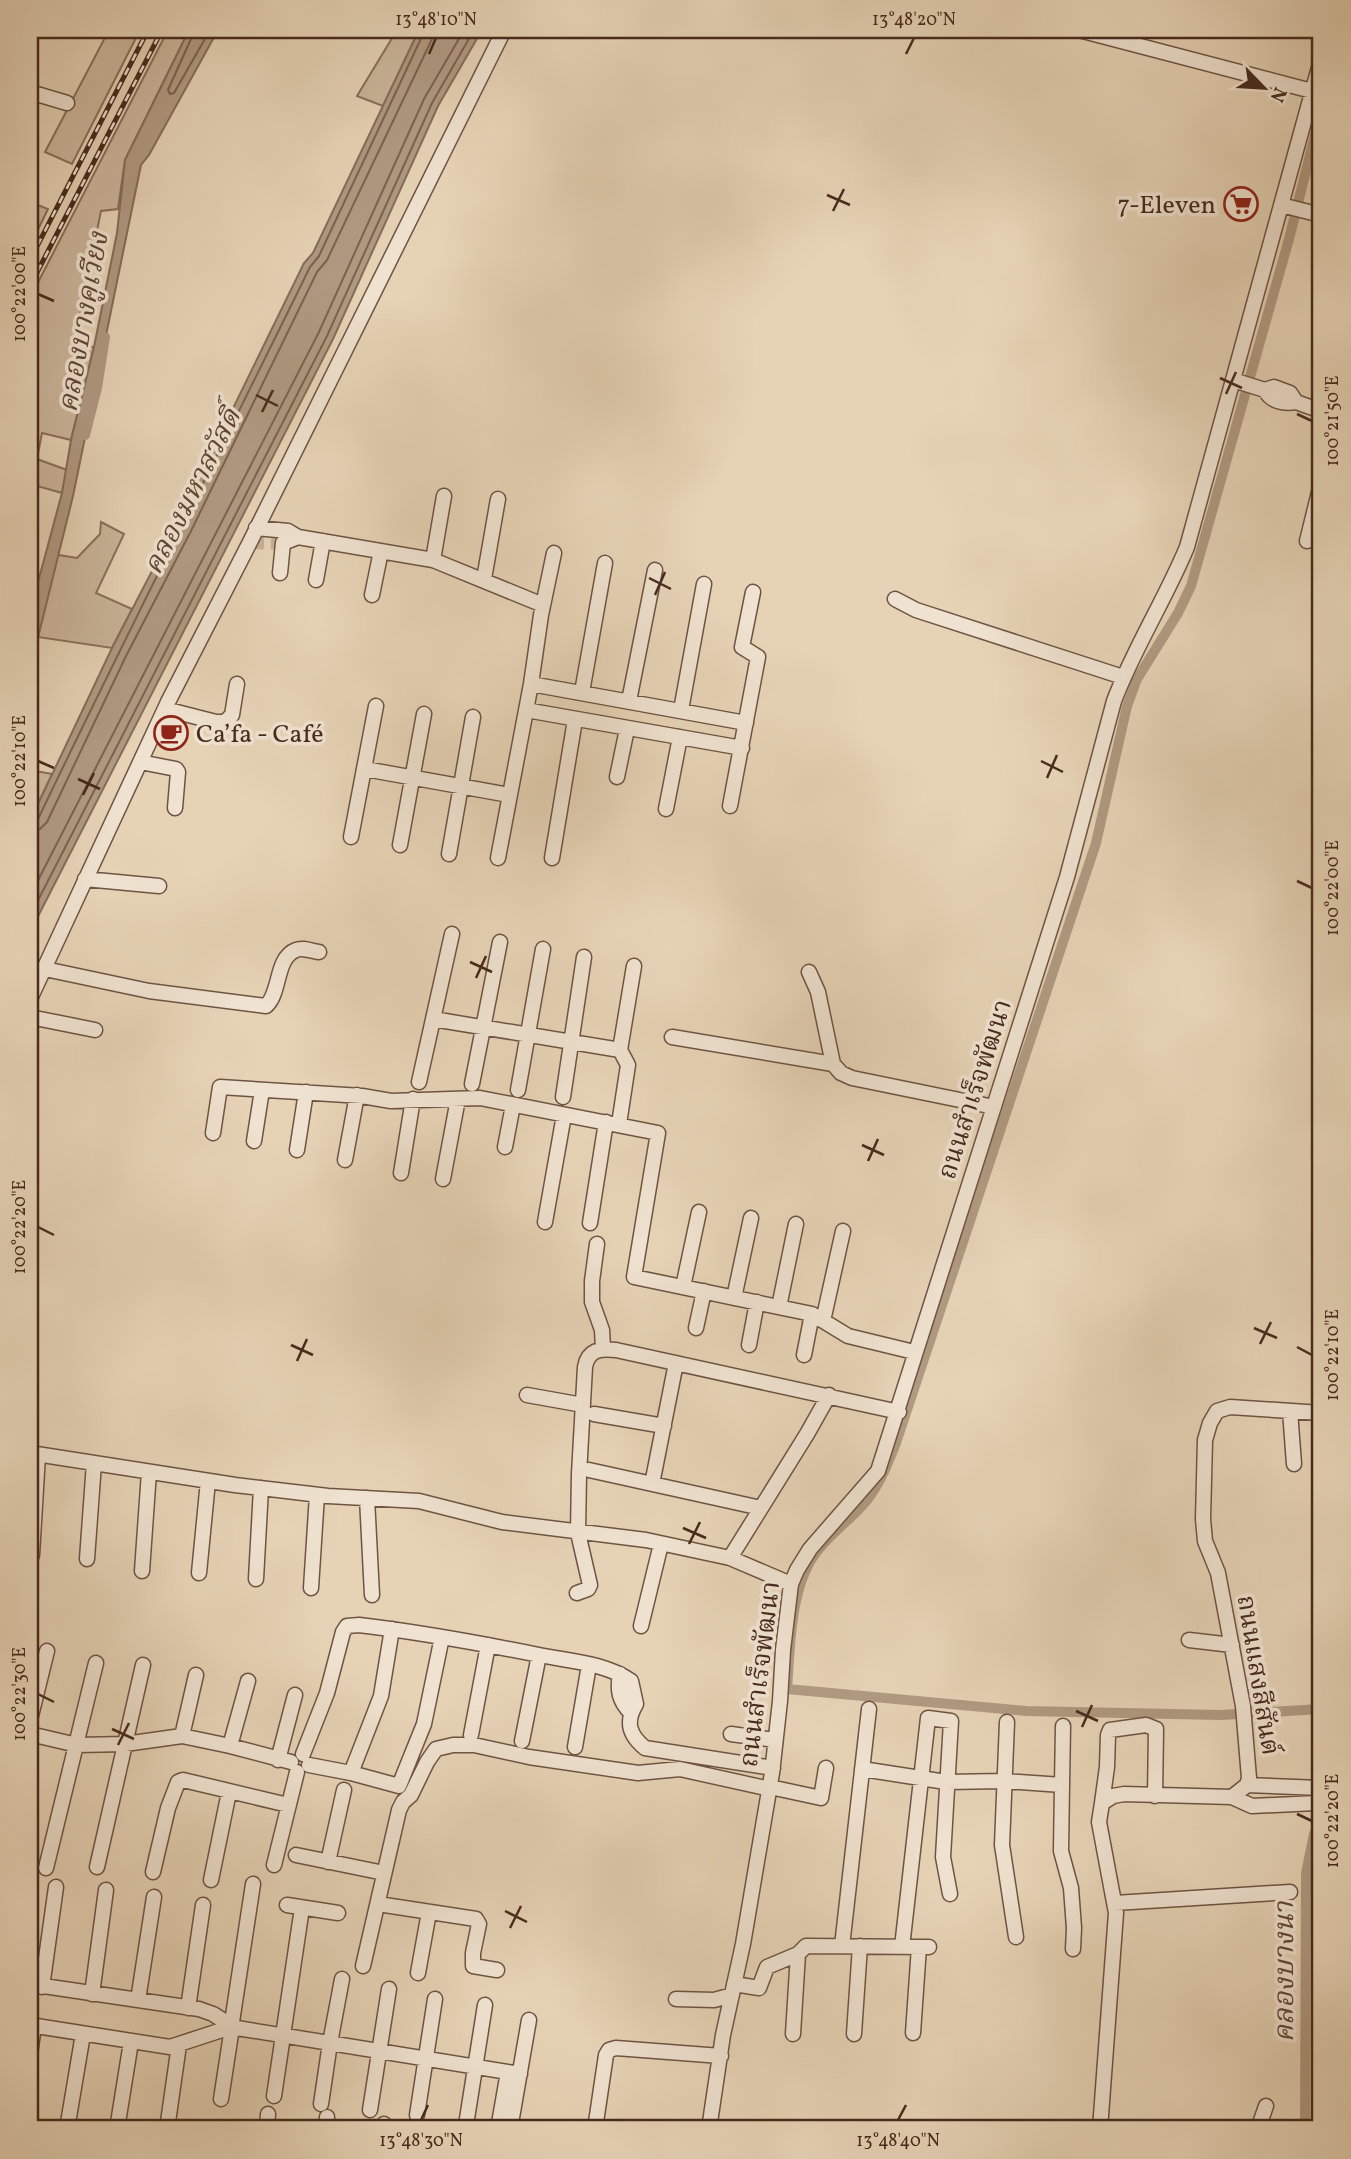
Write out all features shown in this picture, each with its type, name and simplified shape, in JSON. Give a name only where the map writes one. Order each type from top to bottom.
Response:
[{"type":"street","points":[[30,999],[164,709],[504,30]]},
{"type":"street","points":[[1079,30],[1312,91]]},
{"type":"street","name":"ถนนสำเร็จพัฒนา","points":[[709,2129],[770,1788],[791,1584],[810,1549],[878,1471],[899,1412],[914,1352],[1067,877],[1114,701],[1123,677],[1169,589],[1187,547],[1239,382],[1287,206],[1321,60]]},
{"type":"street","points":[[30,92],[67,103]]},
{"type":"street","points":[[1287,206],[1318,215]]},
{"type":"street","points":[[1239,382],[1262,389],[1268,397],[1286,404],[1296,401],[1321,411]]},
{"type":"street","points":[[1307,541],[1321,484]]},
{"type":"street","points":[[433,560],[444,496]]},
{"type":"street","points":[[484,579],[498,499]]},
{"type":"street","points":[[256,528],[288,531],[298,537],[433,560],[543,605]]},
{"type":"street","points":[[280,573],[283,543],[298,537]]},
{"type":"street","points":[[316,580],[323,541]]},
{"type":"street","points":[[372,596],[381,551]]},
{"type":"street","points":[[498,858],[554,553]]},
{"type":"street","points":[[582,692],[605,563]]},
{"type":"street","points":[[629,701],[655,570]]},
{"type":"street","points":[[681,710],[704,584]]},
{"type":"street","points":[[730,806],[758,657],[743,647],[753,592]]},
{"type":"street","points":[[895,599],[915,610],[1123,677]]},
{"type":"street","points":[[164,709],[225,722],[232,715],[237,684]]},
{"type":"street","points":[[531,684],[746,723]]},
{"type":"street","points":[[351,837],[376,706]]},
{"type":"street","points":[[526,710],[742,748]]},
{"type":"street","points":[[400,845],[424,714]]},
{"type":"street","points":[[449,855],[473,717]]},
{"type":"street","points":[[552,858],[575,720]]},
{"type":"street","points":[[617,777],[627,729]]},
{"type":"street","points":[[666,809],[680,737]]},
{"type":"street","points":[[140,762],[172,768],[178,772],[175,808]]},
{"type":"street","points":[[365,769],[509,796]]},
{"type":"street","points":[[85,879],[159,886]]},
{"type":"street","points":[[419,1082],[452,934]]},
{"type":"street","points":[[472,1084],[500,942]]},
{"type":"street","points":[[45,969],[149,991],[266,1006],[274,996],[282,967],[292,951],[298,948],[319,952]]},
{"type":"street","points":[[518,1090],[543,949]]},
{"type":"street","points":[[563,1097],[584,957]]},
{"type":"street","points":[[590,1223],[628,1065],[620,1050],[634,966]]},
{"type":"street","points":[[809,972],[818,992],[833,1064],[841,1073],[852,1078],[994,1108]]},
{"type":"street","points":[[30,1017],[95,1030]]},
{"type":"street","points":[[433,1019],[620,1050]]},
{"type":"street","points":[[671,1037],[833,1064]]},
{"type":"street","points":[[213,1133],[220,1087],[357,1095],[391,1101],[480,1098],[658,1133],[634,1278],[818,1317],[848,1336],[914,1352]]},
{"type":"street","points":[[254,1141],[262,1090]]},
{"type":"street","points":[[297,1150],[306,1092]]},
{"type":"street","points":[[345,1160],[357,1095]]},
{"type":"street","points":[[443,1179],[458,1098]]},
{"type":"street","points":[[401,1172],[413,1099]]},
{"type":"street","points":[[505,1147],[513,1105]]},
{"type":"street","points":[[545,1222],[564,1115]]},
{"type":"street","points":[[683,1287],[699,1212]]},
{"type":"street","points":[[734,1298],[751,1218]]},
{"type":"street","points":[[779,1307],[796,1224]]},
{"type":"street","points":[[804,1355],[843,1231]]},
{"type":"street","points":[[597,1244],[592,1303],[602,1330],[603,1348]]},
{"type":"street","points":[[696,1328],[704,1292]]},
{"type":"street","points":[[749,1345],[757,1302]]},
{"type":"street","points":[[577,1593],[588,1589],[590,1585],[578,1533],[588,1410],[587,1358],[592,1352],[603,1348],[899,1412]]},
{"type":"street","points":[[652,1484],[676,1363]]},
{"type":"street","points":[[527,1395],[664,1426]]},
{"type":"street","points":[[730,1558],[829,1395]]},
{"type":"street","name":"ถนนแสงสีสันต์","points":[[1231,1797],[1247,1785],[1250,1760],[1243,1706],[1218,1573],[1205,1541],[1205,1440],[1210,1423],[1217,1412],[1230,1407],[1321,1413]]},
{"type":"street","points":[[1290,1411],[1294,1464]]},
{"type":"street","points":[[32,1555],[34,1454],[317,1495],[419,1501],[502,1522],[661,1544],[730,1558],[791,1584]]},
{"type":"street","points":[[87,1559],[94,1463]]},
{"type":"street","points":[[589,1470],[761,1508]]},
{"type":"street","points":[[142,1571],[149,1472]]},
{"type":"street","points":[[200,1573],[208,1481]]},
{"type":"street","points":[[256,1579],[261,1488]]},
{"type":"street","points":[[311,1588],[317,1495]]},
{"type":"street","points":[[368,1498],[372,1595]]},
{"type":"street","points":[[641,1626],[661,1544]]},
{"type":"street","points":[[296,1763],[327,1693],[347,1626],[392,1629],[488,1645],[589,1665],[620,1674],[618,1686],[623,1705],[631,1713],[631,1733],[634,1740],[645,1748],[773,1768]]},
{"type":"street","points":[[351,1773],[382,1696],[392,1629]]},
{"type":"street","points":[[30,1734],[78,1745],[125,1744],[182,1736],[399,1786],[424,1724],[442,1637]]},
{"type":"street","points":[[1189,1640],[1232,1645]]},
{"type":"street","points":[[471,1735],[488,1645]]},
{"type":"street","points":[[30,1720],[47,1651]]},
{"type":"street","points":[[522,1741],[539,1656]]},
{"type":"street","points":[[46,1868],[96,1663]]},
{"type":"street","points":[[97,1867],[143,1665]]},
{"type":"street","points":[[575,1747],[589,1665]]},
{"type":"street","points":[[182,1736],[195,1675]]},
{"type":"street","points":[[230,1746],[248,1681]]},
{"type":"street","points":[[274,1865],[296,1763],[295,1695]]},
{"type":"street","points":[[842,1946],[869,1709]]},
{"type":"street","points":[[902,1947],[928,1718],[951,1721],[943,1857],[950,1894]]},
{"type":"street","points":[[1007,1723],[1002,1845],[1016,1937]]},
{"type":"street","points":[[1100,2129],[1114,1957],[1115,1903],[1099,1822],[1110,1730],[1146,1725],[1156,1730],[1155,1796]]},
{"type":"street","points":[[1063,1726],[1061,1851],[1070,1888],[1073,1949]]},
{"type":"street","points":[[732,1734],[775,1740]]},
{"type":"street","points":[[363,1966],[403,1802],[411,1795],[436,1749],[453,1745],[474,1745],[528,1757],[638,1773],[680,1769],[821,1798],[826,1768]]},
{"type":"street","points":[[862,1769],[946,1782],[1003,1781],[1062,1785]]},
{"type":"street","points":[[153,1872],[177,1782],[183,1780],[288,1805]]},
{"type":"street","points":[[1247,1785],[1321,1788]]},
{"type":"street","points":[[328,1862],[344,1790]]},
{"type":"street","points":[[211,1880],[229,1793]]},
{"type":"street","points":[[1102,1803],[1113,1796],[1124,1794],[1231,1797],[1252,1806],[1316,1804],[1321,1798]]},
{"type":"street","points":[[296,1855],[384,1873]]},
{"type":"street","points":[[221,2099],[253,1884]]},
{"type":"street","points":[[56,1887],[36,1985],[188,2008],[213,2014],[230,2027]]},
{"type":"street","points":[[92,1994],[106,1890]]},
{"type":"street","points":[[1115,1903],[1290,1892]]},
{"type":"street","points":[[138,2000],[153,1897]]},
{"type":"street","points":[[378,1904],[476,1919],[479,1924],[472,1953],[473,1965],[497,1970]]},
{"type":"street","points":[[188,2008],[203,1905]]},
{"type":"street","points":[[287,1905],[338,1913]]},
{"type":"street","points":[[274,2096],[302,1908]]},
{"type":"street","points":[[418,1973],[429,1912]]},
{"type":"street","points":[[676,1999],[714,2000],[733,1990],[759,1988],[767,1967],[798,1954],[806,1946],[924,1947],[913,2033]]},
{"type":"street","points":[[854,2034],[860,1946]]},
{"type":"street","points":[[793,2034],[798,1954]]},
{"type":"street","points":[[325,2117],[330,2043],[342,1979]]},
{"type":"street","points":[[370,2110],[389,1989]]},
{"type":"street","points":[[417,2115],[435,1998]]},
{"type":"street","points":[[466,2124],[485,2005]]},
{"type":"street","points":[[499,2129],[528,2020]]},
{"type":"street","points":[[30,2054],[32,2025],[170,2047],[230,2027],[514,2073]]},
{"type":"street","points":[[68,2129],[83,2034]]},
{"type":"street","points":[[117,2129],[131,2042]]},
{"type":"street","points":[[179,2045],[167,2128],[187,2129]]},
{"type":"street","points":[[595,2129],[609,2050],[615,2048],[721,2056]]},
{"type":"street","points":[[510,2129],[514,2073]]},
{"type":"street","points":[[1258,2129],[1266,2106]]},
{"type":"street","points":[[267,2129],[268,2114]]},
{"type":"shaded area","points":[[109,30],[140,30],[72,164],[45,152]]},
{"type":"shaded area","points":[[168,30],[189,30],[125,160],[118,209],[101,211],[74,344],[94,347],[71,440],[42,433],[37,459],[67,470],[62,493],[30,484],[30,298]]},
{"type":"shaded area","points":[[397,30],[419,30],[383,106],[357,96]]},
{"type":"shaded area","points":[[30,202],[48,209],[30,246]]},
{"type":"shaded area","points":[[101,522],[124,534],[96,593],[132,609],[112,648],[38,637],[58,555],[77,558],[100,534]]},
{"type":"shaded area","points":[[30,770],[52,774],[30,821],[33,790],[30,788]]},
{"type":"water","points":[[189,30],[218,30],[141,165],[73,496],[30,680],[30,612],[62,493],[71,440],[94,347],[117,233],[125,160]]},
{"type":"water","points":[[419,30],[482,30],[438,106],[333,339],[30,932],[30,821],[112,648],[177,523],[304,263],[313,253]]},
{"type":"waterway","points":[[1321,111],[1289,239],[1191,586],[1178,613],[1137,679],[1127,706],[1096,843],[896,1443],[872,1494],[815,1554],[801,1584],[793,1619],[787,1689],[1026,1711],[1221,1715],[1321,1709]]},
{"type":"waterway","name":"คลองบางคูเวียง","points":[[85,435],[97,388],[105,337]]},
{"type":"waterway","name":"คลองบางนา","points":[[1305,2129],[1306,1873],[1314,1834],[1321,1818]]},
{"type":"tunnel","points":[[250,542],[283,543]]},
{"type":"railway","points":[[30,260],[148,30]]},
{"type":"railway","points":[[30,286],[162,30]]},
{"type":"place","name":"7-Eleven","points":[[1241,204]]},
{"type":"place","name":"Ca’fa - Café","points":[[171,733]]},
{"type":"water label","name":"คลองมหาสวัสดิ์","points":[[191,491]]}]
